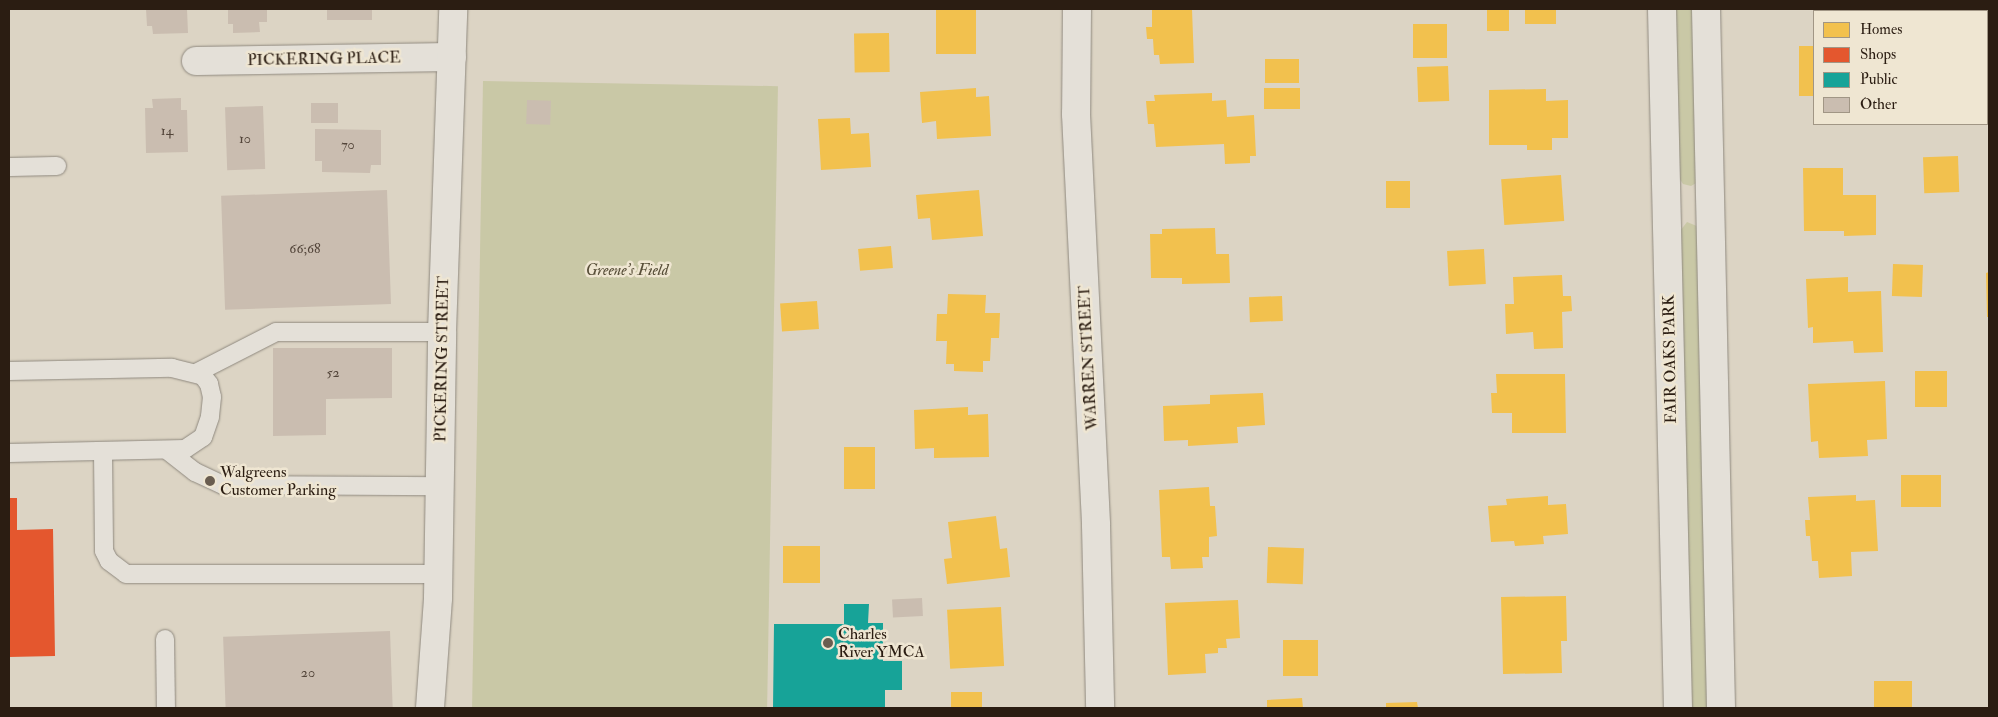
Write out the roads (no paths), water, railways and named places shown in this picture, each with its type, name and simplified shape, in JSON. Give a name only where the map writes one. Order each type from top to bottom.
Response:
[{"type":"street","name":"PICKERING STREET","points":[[430,708],[438,574],[442,332],[453,9]]},
{"type":"street","name":"WARREN STREET","points":[[1077,9],[1076,114],[1096,525],[1100,708]]},
{"type":"street","name":"FAIR OAKS PARK","points":[[1662,9],[1678,708]]},
{"type":"street","points":[[1706,9],[1721,708]]},
{"type":"street","name":"PICKERING PLACE","points":[[196,61],[452,56]]},
{"type":"street","points":[[1667,204],[1710,203]]},
{"type":"lane","points":[[9,167],[56,166]]},
{"type":"lane","points":[[196,373],[276,332],[442,332]]},
{"type":"lane","points":[[9,371],[172,368],[196,373],[206,379],[212,390],[209,424],[198,442],[168,451],[9,453]]},
{"type":"lane","points":[[168,451],[195,472],[223,485],[440,486]]},
{"type":"lane","points":[[103,452],[104,551],[109,561],[126,574],[438,574]]},
{"type":"lane","points":[[165,638],[166,708]]},
{"type":"place","name":"Walgreens Customer Parking","points":[[210,481]]},
{"type":"place","name":"Charles River YMCA","points":[[828,643]]},
{"type":"park label","name":"Greene's Field","points":[[627,270]]}]
